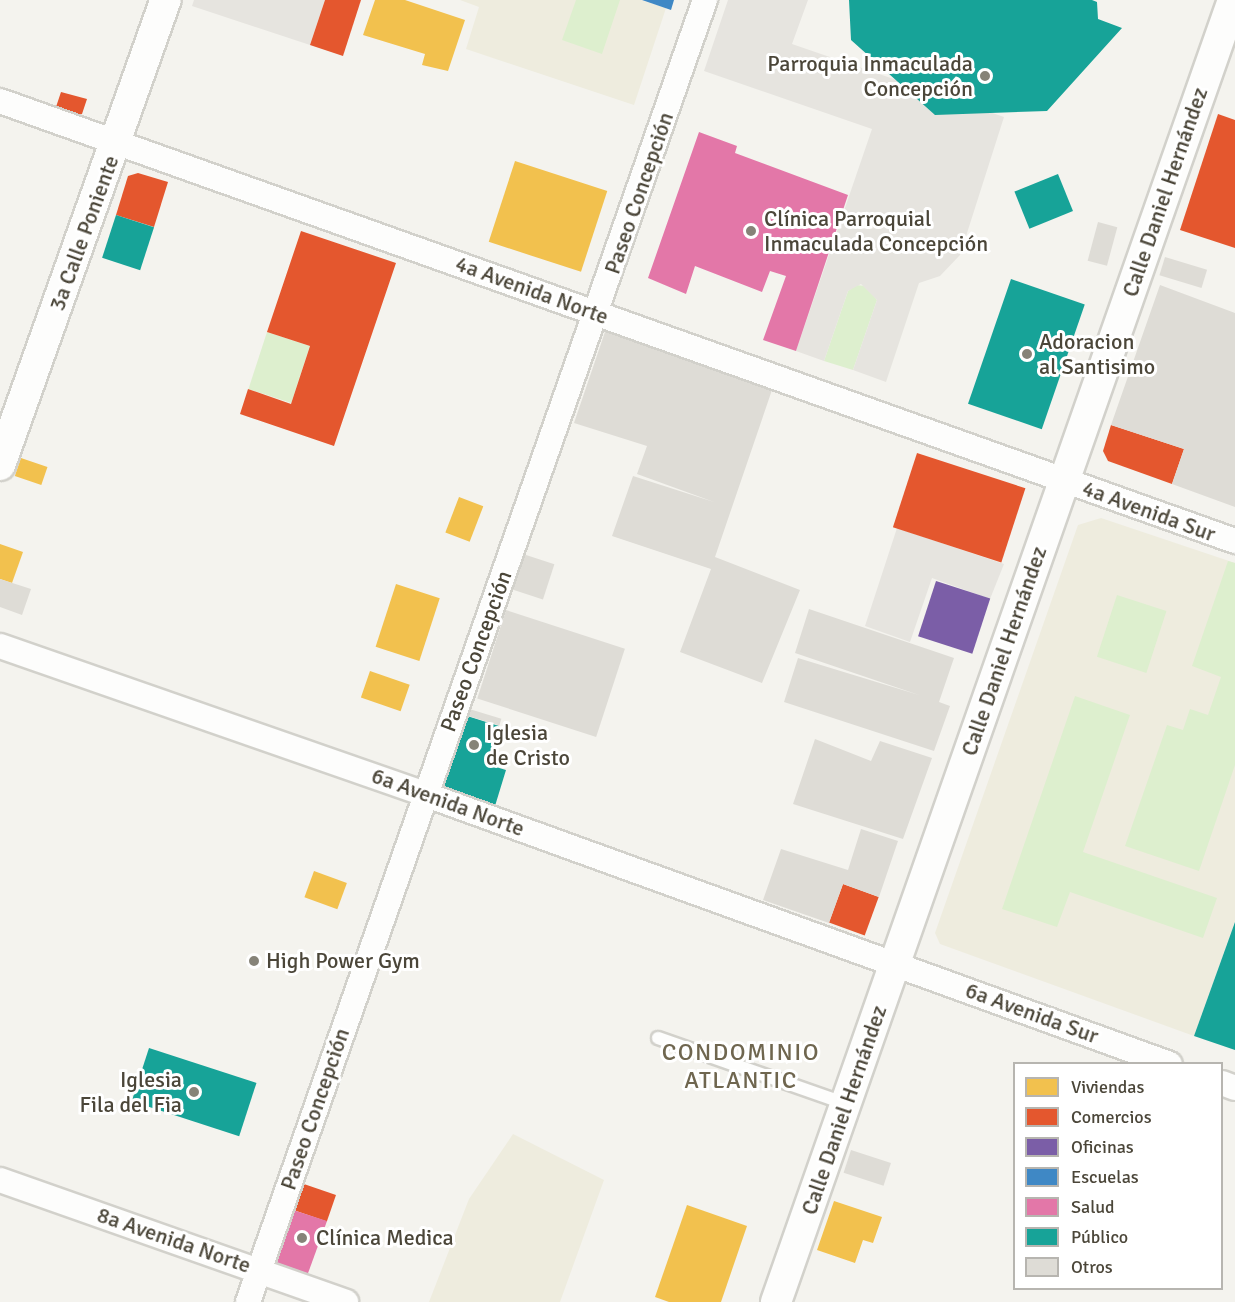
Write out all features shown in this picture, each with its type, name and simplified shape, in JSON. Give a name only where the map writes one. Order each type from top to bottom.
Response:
[{"type":"street","name":"3a Calle Poniente","points":[[0,465],[166,0]]},
{"type":"street","name":"Paseo Concepción","points":[[248,1302],[424,794],[597,313],[705,0]]},
{"type":"street","name":"Calle Daniel Hernández","points":[[776,1302],[1233,1]]},
{"type":"street","name":"4a Avenida Norte","points":[[0,101],[1064,481]]},
{"type":"street","name":"4a Avenida Sur","points":[[1064,481],[1235,542]]},
{"type":"street","name":"6a Avenida Norte","points":[[0,646],[424,794],[895,963]]},
{"type":"street","name":"6a Avenida Sur","points":[[895,963],[1165,1062]]},
{"type":"street","name":"8a Avenida Norte","points":[[0,1180],[259,1269],[346,1302]]},
{"type":"lane","points":[[658,1038],[846,1104]]},
{"type":"shaded area","points":[[194,0],[325,0],[310,45],[192,6]]},
{"type":"shaded area","points":[[460,0],[641,0],[666,8],[634,105],[466,49],[479,7]]},
{"type":"shaded area","name":"Parroquia Inmaculada Concepción","points":[[728,0],[808,0],[792,44],[1004,117],[960,255],[940,276],[919,283],[886,382],[853,370],[877,300],[861,284],[848,291],[824,361],[796,351],[872,129],[704,71]]},
{"type":"shaded area","points":[[1101,518],[1235,563],[1235,921],[1194,1036],[940,944],[935,933],[1078,525]]},
{"type":"shaded area","points":[[897,528],[1004,564],[990,599],[932,578],[910,642],[865,626]]},
{"type":"shaded area","points":[[513,1134],[604,1180],[560,1302],[429,1302],[469,1199]]},
{"type":"green space","points":[[576,0],[620,0],[602,54],[562,40]]},
{"type":"green space","points":[[856,285],[866,286],[877,300],[853,370],[824,361],[848,291]]},
{"type":"green space","points":[[267,332],[310,346],[291,403],[248,389]]},
{"type":"green space","points":[[1228,561],[1235,563],[1235,765],[1199,871],[1125,846],[1167,725],[1183,730],[1190,709],[1208,715],[1221,677],[1192,666]]},
{"type":"green space","points":[[1117,595],[1166,611],[1146,673],[1097,657]]},
{"type":"green space","points":[[1075,696],[1130,715],[1083,852],[1217,898],[1203,938],[1070,892],[1057,927],[1002,909]]},
{"type":"building: Viviendas","points":[[375,0],[405,0],[465,20],[448,71],[422,65],[425,54],[363,35]]},
{"type":"building: Viviendas","points":[[515,161],[607,191],[581,272],[489,242]]},
{"type":"building: Viviendas","points":[[21,458],[47,467],[41,485],[15,476]]},
{"type":"building: Viviendas","points":[[459,497],[483,506],[470,542],[445,532]]},
{"type":"building: Viviendas","points":[[0,544],[23,552],[12,583],[0,579]]},
{"type":"building: Viviendas","points":[[396,584],[440,598],[419,661],[376,647]]},
{"type":"building: Viviendas","points":[[370,671],[410,685],[401,711],[361,697]]},
{"type":"building: Viviendas","points":[[314,871],[347,883],[337,909],[304,897]]},
{"type":"building: Viviendas","points":[[834,1201],[882,1217],[873,1243],[863,1240],[855,1263],[817,1250]]},
{"type":"building: Viviendas","points":[[687,1205],[747,1226],[721,1302],[669,1302],[655,1297]]},
{"type":"building: Comercios","points":[[325,0],[361,0],[343,56],[310,45]]},
{"type":"building: Comercios","points":[[61,92],[87,99],[82,114],[68,118],[54,113]]},
{"type":"building: Comercios","points":[[1218,114],[1235,120],[1235,248],[1180,230]]},
{"type":"building: Comercios","points":[[138,173],[168,182],[154,227],[116,215],[128,176]]},
{"type":"building: Comercios","points":[[301,231],[396,263],[334,446],[240,414],[248,389],[291,404],[310,346],[267,332]]},
{"type":"building: Comercios","points":[[1111,425],[1184,449],[1172,484],[1108,461],[1103,451]]},
{"type":"building: Comercios","points":[[917,453],[1025,488],[1001,562],[893,527]]},
{"type":"building: Comercios","points":[[843,884],[879,897],[865,936],[829,923]]},
{"type":"building: Comercios","points":[[301,1183],[336,1195],[327,1222],[292,1209]]},
{"type":"building: Oficinas","points":[[936,581],[990,599],[972,654],[918,636]]},
{"type":"building: Escuelas","points":[[642,0],[674,0],[671,10]]},
{"type":"building: Salud","name":"Clínica Parroquial Inmaculada Concepción","points":[[699,132],[737,146],[735,153],[848,195],[796,351],[763,340],[786,276],[770,271],[762,292],[695,266],[686,294],[648,278]]},
{"type":"building: Salud","name":"Clínica Medica","points":[[293,1210],[327,1221],[307,1276],[277,1264],[276,1256]]},
{"type":"building: Público","name":"Parroquia Inmaculada Concepción","points":[[849,0],[1092,0],[1097,2],[1098,19],[1122,28],[1047,111],[935,115],[851,40]]},
{"type":"building: Público","points":[[1058,174],[1073,211],[1029,229],[1014,192]]},
{"type":"building: Público","points":[[116,215],[154,227],[140,270],[102,258]]},
{"type":"building: Público","name":"Adoracion al Santisimo","points":[[1011,279],[1085,304],[1042,429],[968,404]]},
{"type":"building: Público","name":"Iglesia de Cristo","points":[[464,715],[499,726],[486,764],[506,770],[495,806],[441,788]]},
{"type":"building: Público","points":[[1235,922],[1235,1050],[1194,1036]]},
{"type":"building: Público","name":"Iglesia Fila del Fia","points":[[149,1048],[256,1083],[239,1136],[132,1101]]},
{"type":"building: Otros","points":[[1098,222],[1117,227],[1107,266],[1088,261]]},
{"type":"building: Otros","points":[[1165,257],[1207,270],[1202,288],[1159,275]]},
{"type":"building: Otros","points":[[1160,285],[1235,313],[1235,507],[1172,484],[1184,449],[1111,425]]},
{"type":"building: Otros","points":[[606,329],[773,387],[715,557],[800,590],[762,683],[680,652],[711,569],[612,536],[633,476],[714,502],[637,474],[647,446],[574,423]]},
{"type":"building: Otros","points":[[523,554],[554,564],[543,599],[512,589]]},
{"type":"building: Otros","points":[[0,579],[31,589],[22,615],[0,607]]},
{"type":"building: Otros","points":[[809,609],[954,658],[939,702],[950,706],[934,751],[784,702],[798,658],[919,695],[795,653]]},
{"type":"building: Otros","points":[[506,610],[625,649],[596,737],[477,698]]},
{"type":"building: Otros","points":[[466,708],[501,719],[499,726],[464,715]]},
{"type":"building: Otros","points":[[815,739],[871,761],[880,741],[932,758],[903,839],[793,804]]},
{"type":"building: Otros","points":[[861,829],[898,841],[879,897],[843,884],[829,923],[763,900],[781,849],[848,870]]},
{"type":"building: Otros","points":[[851,1150],[891,1163],[884,1186],[844,1173]]},
{"type":"place","name":"Parroquia Inmaculada Concepción","points":[[985,76]]},
{"type":"place","name":"Clínica Parroquial Inmaculada Concepción","points":[[751,231]]},
{"type":"place","name":"Adoracion al Santisimo","points":[[1027,354]]},
{"type":"place","name":"Iglesia de Cristo","points":[[474,745]]},
{"type":"place","name":"High Power Gym","points":[[254,961]]},
{"type":"place","name":"Iglesia Fila del Fia","points":[[194,1092]]},
{"type":"place","name":"Clínica Medica","points":[[302,1238]]},
{"type":"district","name":"CONDOMINIO ATLANTIC","points":[[741,1067]]}]
